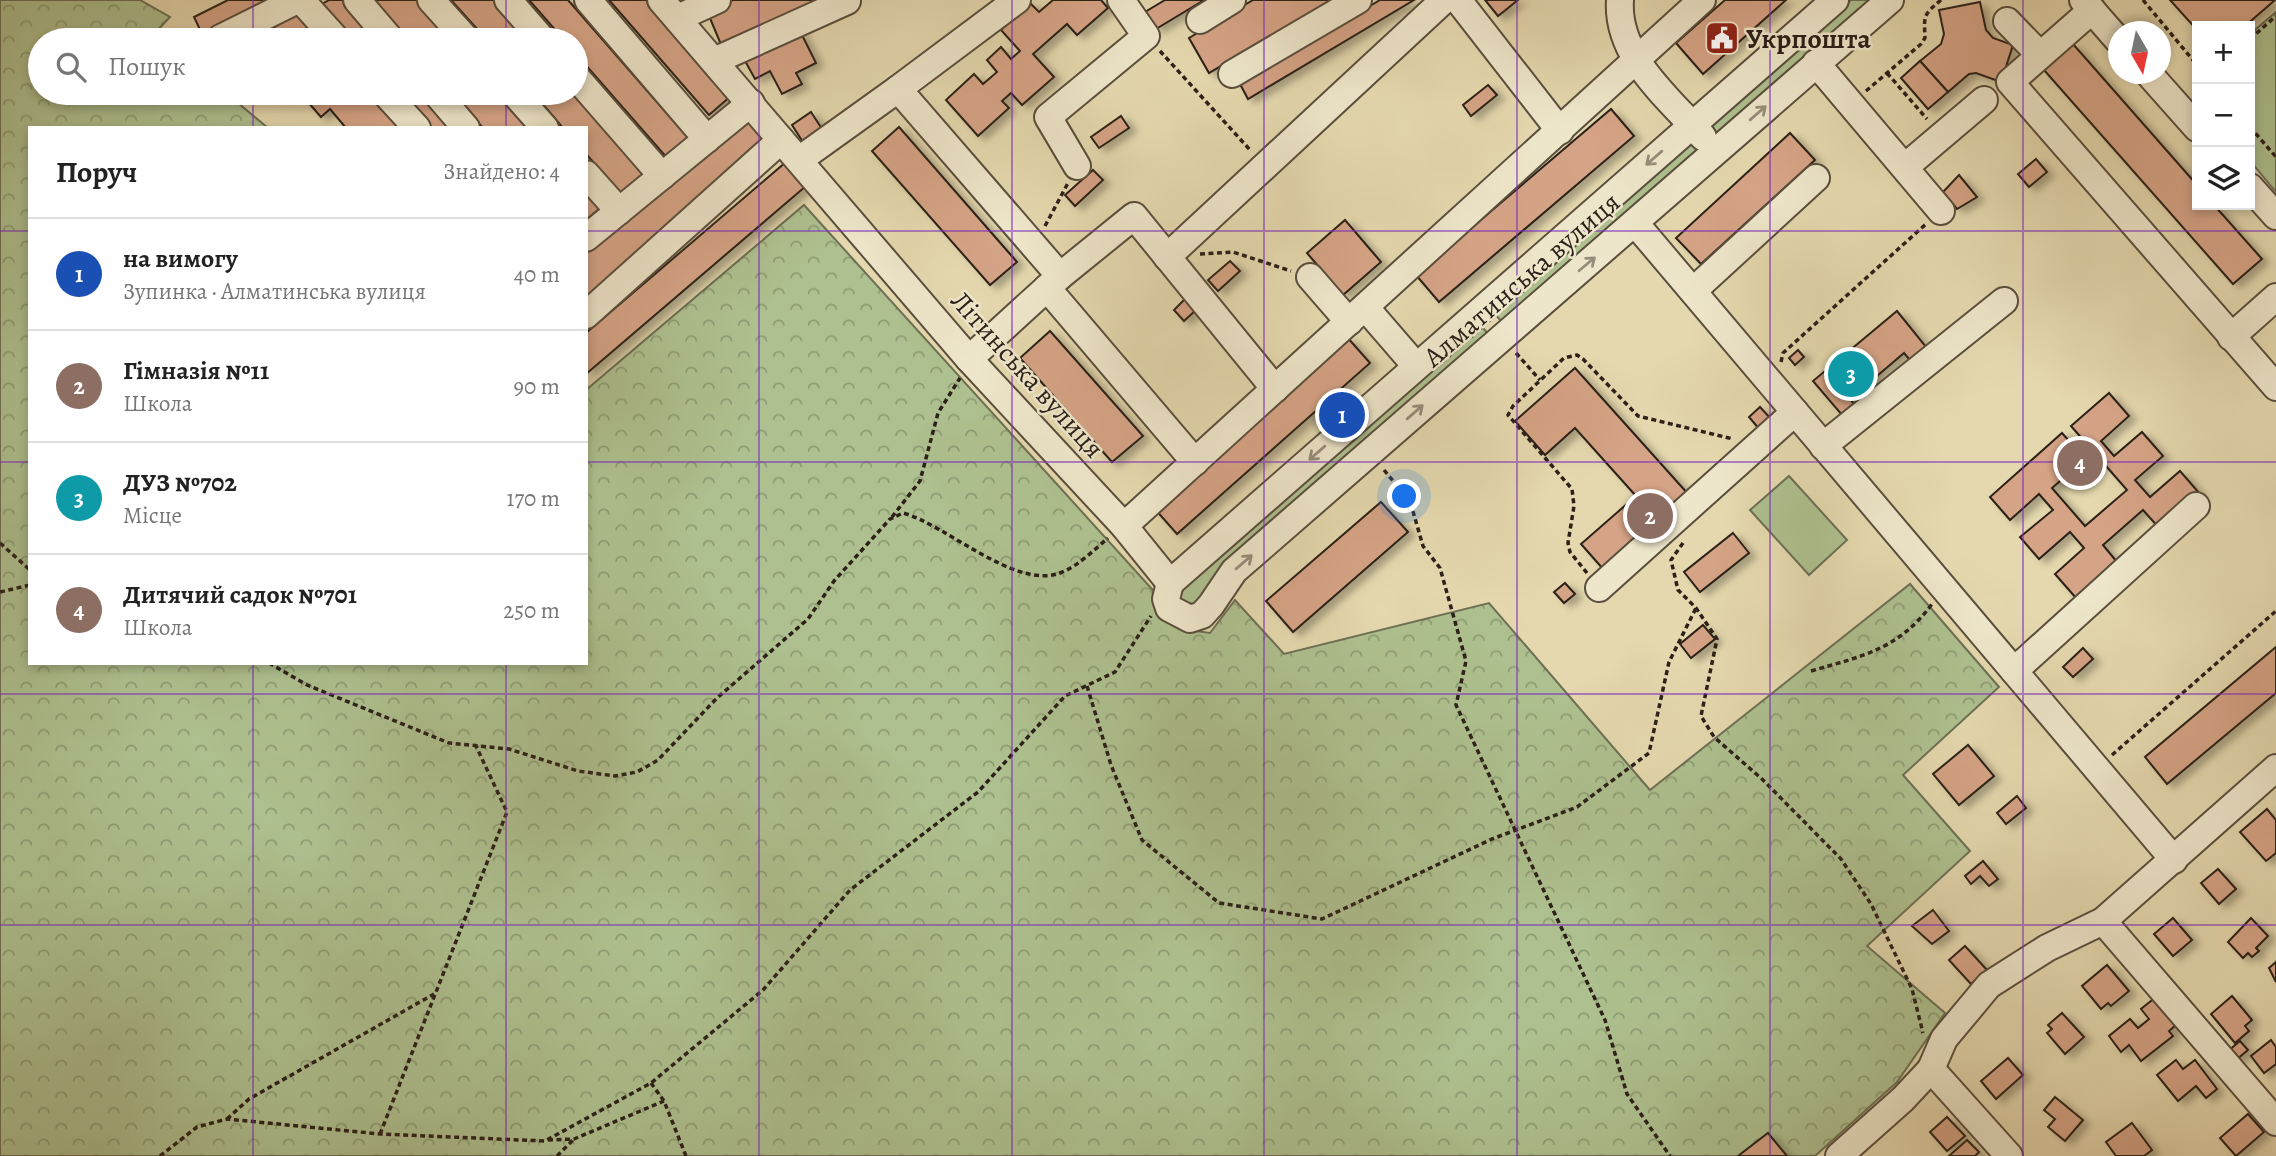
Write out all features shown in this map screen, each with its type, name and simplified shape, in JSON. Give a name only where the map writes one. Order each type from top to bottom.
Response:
[{"type":"street","points":[[242,28],[299,0],[326,28]]},
{"type":"street","points":[[357,0],[381,28]]},
{"type":"street","points":[[431,0],[456,28]]},
{"type":"street","points":[[508,0],[532,28]]},
{"type":"street","points":[[588,0],[707,139]]},
{"type":"street","points":[[669,9],[717,0]]},
{"type":"street","points":[[799,160],[1017,0]]},
{"type":"street","points":[[1077,166],[1048,117],[1146,36],[1121,0]]},
{"type":"street","points":[[1200,20],[1232,0]]},
{"type":"street","points":[[1232,74],[1358,0]]},
{"type":"street","points":[[1167,257],[1444,0]]},
{"type":"street","points":[[1458,0],[1560,131]]},
{"type":"street","points":[[1620,0],[1619,15],[1636,62],[1715,151]]},
{"type":"street","points":[[1124,526],[1702,0]]},
{"type":"street","name":"Алматинська вулиця","points":[[1170,583],[1835,0]]},
{"type":"street","name":"Алматинська вулиця","points":[[1202,615],[1234,571],[1890,0]]},
{"type":"street","points":[[714,61],[847,2]]},
{"type":"street","points":[[2108,28],[2087,5],[2040,55],[2010,82],[2276,387]]},
{"type":"street","name":"Літинська вулиця","points":[[669,9],[971,362],[1124,526],[1170,583],[1166,599],[1169,608],[1190,619],[1202,615]]},
{"type":"street","points":[[2007,21],[2040,55]]},
{"type":"street","points":[[1816,63],[1941,211]]},
{"type":"street","points":[[2158,84],[2192,122]]},
{"type":"street","points":[[898,89],[1035,246],[1054,282],[1195,462]]},
{"type":"street","points":[[588,92],[662,176]]},
{"type":"street","points":[[1905,167],[1984,100]]},
{"type":"street","points":[[588,236],[751,103]]},
{"type":"street","points":[[396,105],[415,126]]},
{"type":"street","points":[[446,105],[464,126]]},
{"type":"street","points":[[525,105],[543,126]]},
{"type":"street","points":[[588,313],[781,140]]},
{"type":"street","points":[[588,176],[619,211]]},
{"type":"street","points":[[1693,291],[1816,178]]},
{"type":"street","points":[[2255,193],[2276,216]]},
{"type":"street","points":[[971,362],[1054,282],[1134,216],[1275,388]]},
{"type":"street","points":[[1635,223],[2174,860]]},
{"type":"street","points":[[1310,276],[1416,366]]},
{"type":"street","points":[[2231,337],[2276,298]]},
{"type":"street","points":[[1823,446],[2004,301]]},
{"type":"street","points":[[1599,588],[1795,412]]},
{"type":"street","points":[[2014,671],[2196,506]]},
{"type":"street","points":[[1839,1156],[1903,1100],[1931,1069],[1944,1039],[1989,985],[2047,948],[2103,920],[2273,777]]},
{"type":"street","points":[[2103,920],[2271,1105]]},
{"type":"street","points":[[1931,1069],[2009,1156]]},
{"type":"path","points":[[1932,0],[1936,5]]},
{"type":"path","points":[[1851,104],[1921,44],[1925,38],[1923,21],[1941,0]]},
{"type":"path","points":[[2143,0],[2192,59]]},
{"type":"path","points":[[2255,35],[2276,16]]},
{"type":"path","points":[[1146,36],[1265,166]]},
{"type":"path","points":[[1887,73],[1942,136]]},
{"type":"path","points":[[2255,133],[2276,157]]},
{"type":"path","points":[[1035,246],[1077,166]]},
{"type":"path","points":[[1780,363],[1783,353],[1941,211]]},
{"type":"path","points":[[1167,257],[1233,252],[1310,276]]},
{"type":"path","points":[[1515,351],[1540,380]]},
{"type":"path","points":[[1599,588],[1570,552],[1572,489],[1508,415],[1564,358],[1577,355],[1638,416],[1759,445]]},
{"type":"path","points":[[272,665],[307,685],[449,743],[509,749],[578,771],[615,776],[637,772],[658,760],[717,698],[808,619],[834,581],[890,519],[920,481],[938,413],[971,362]]},
{"type":"path","points":[[1384,470],[1410,501],[1423,545],[1440,568],[1466,661],[1456,705],[1518,831],[1605,1020],[1627,1094],[1670,1156]]},
{"type":"path","points":[[890,519],[903,513],[920,517],[940,532],[1019,571],[1040,575],[1059,574],[1124,526]]},
{"type":"path","points":[[1685,540],[1671,560],[1678,590],[1696,608],[1717,639],[1702,716],[1714,737],[1745,763],[1842,859],[1871,904],[1912,989],[1931,1069]]},
{"type":"path","points":[[0,543],[28,568]]},
{"type":"path","points":[[0,592],[28,585]]},
{"type":"path","points":[[1811,671],[1868,656],[1908,632],[1944,589]]},
{"type":"path","points":[[1087,685],[1111,765],[1142,840],[1219,903],[1322,919],[1492,839],[1577,807],[1648,753],[1670,662],[1696,608]]},
{"type":"path","points":[[2106,760],[2276,611]]},
{"type":"path","points":[[545,1141],[652,1083],[763,990],[850,890],[978,792],[1065,696],[1115,672],[1153,614]]},
{"type":"path","points":[[380,1135],[507,813],[476,746]]},
{"type":"path","points":[[227,1119],[248,1099],[435,994]]},
{"type":"path","points":[[652,1083],[664,1101],[686,1156]]},
{"type":"path","points":[[556,1156],[575,1139],[664,1101]]},
{"type":"path","points":[[160,1156],[197,1127],[227,1119],[380,1135],[545,1141],[575,1139]]},
{"type":"green space","points":[[0,0],[140,0],[170,17],[160,28],[28,28],[28,105],[240,105],[266,126],[28,126],[28,665],[588,665],[588,388],[804,205],[1189,630],[1210,633],[1235,600],[1284,654],[1489,603],[1650,790],[1910,584],[1999,687],[1903,775],[1970,851],[1867,946],[1945,1013],[1897,1082],[1815,1156],[0,1156]]},
{"type":"green space","points":[[1851,0],[1878,0],[1715,140],[1704,127]]},
{"type":"green space","points":[[2276,12],[2276,192],[2255,167],[2255,30]]},
{"type":"green space","points":[[1688,140],[1699,153],[1503,323],[1492,311]]},
{"type":"green space","points":[[1478,322],[1489,335],[1207,600],[1183,609],[1176,591]]},
{"type":"green space","points":[[1789,476],[1847,540],[1809,575],[1750,510]]},
{"type":"building","points":[[228,0],[277,0],[219,28],[199,28],[194,17]]},
{"type":"building","points":[[329,0],[343,0],[368,28],[342,28],[322,4]]},
{"type":"building","points":[[371,0],[419,0],[444,28],[396,28]]},
{"type":"building","points":[[451,0],[497,0],[522,28],[476,28]]},
{"type":"building","points":[[529,0],[568,0],[690,140],[668,159],[588,68],[588,28],[554,28]]},
{"type":"building","points":[[609,0],[649,0],[732,95],[709,115]]},
{"type":"building","points":[[733,0],[834,0],[722,47],[707,11]]},
{"type":"building","points":[[1053,0],[1101,0],[1108,8],[1077,35],[1067,24],[1033,54],[1054,77],[1022,105],[1011,93],[1002,101],[1009,108],[978,136],[946,100],[974,74],[983,84],[997,72],[987,60],[1001,47],[1011,59],[1020,51],[1001,30],[1030,3],[1039,12]]},
{"type":"building","points":[[1165,0],[1204,0],[1156,29],[1145,12]]},
{"type":"building","points":[[1253,0],[1331,0],[1209,73],[1189,38]]},
{"type":"building","points":[[1380,0],[1414,0],[1248,99],[1240,84]]},
{"type":"building","points":[[1485,0],[1518,0],[1498,16]]},
{"type":"building","points":[[1725,0],[1786,0],[1703,74],[1676,43]]},
{"type":"building","points":[[2170,0],[2275,0],[2251,21],[2192,21],[2192,24]]},
{"type":"building","points":[[1980,2],[1986,30],[1993,38],[2013,45],[2001,82],[1976,73],[1969,74],[1948,92],[1920,61],[1941,44],[1944,34],[1939,10]]},
{"type":"building","points":[[299,10],[315,28],[273,28]]},
{"type":"building","points":[[800,31],[816,63],[796,73],[802,84],[782,94],[770,71],[755,79],[744,59]]},
{"type":"building","points":[[2073,44],[2192,179],[2192,210],[2218,210],[2262,259],[2233,284],[2044,70]]},
{"type":"building","points":[[1920,61],[1948,92],[1928,109],[1901,78]]},
{"type":"building","points":[[1488,85],[1497,95],[1471,116],[1463,105]]},
{"type":"building","points":[[310,105],[383,105],[401,126],[344,126],[330,109],[321,117]]},
{"type":"building","points":[[408,105],[437,105],[455,126],[426,126]]},
{"type":"building","points":[[463,105],[510,105],[528,126],[481,126]]},
{"type":"building","points":[[543,105],[587,105],[649,174],[623,196],[588,156],[588,126],[561,126]]},
{"type":"building","points":[[1611,109],[1634,136],[1439,302],[1416,275]]},
{"type":"building","points":[[811,112],[822,129],[803,142],[792,125]]},
{"type":"building","points":[[1121,116],[1129,128],[1099,148],[1091,137]]},
{"type":"building","points":[[746,119],[768,144],[588,302],[588,249]]},
{"type":"building","points":[[899,127],[1017,262],[990,285],[872,151]]},
{"type":"building","points":[[1790,133],[1815,160],[1701,264],[1676,238]]},
{"type":"building","points":[[2036,159],[2047,172],[2029,187],[2018,174]]},
{"type":"building","points":[[786,162],[806,186],[588,372],[588,331]]},
{"type":"building","points":[[1093,170],[1103,180],[1075,206],[1065,195]]},
{"type":"building","points":[[1959,175],[1977,197],[1957,209],[1943,192]]},
{"type":"building","points":[[588,194],[600,208],[588,218]]},
{"type":"building","points":[[1345,220],[1381,262],[1343,295],[1307,253]]},
{"type":"building","points":[[1230,261],[1240,271],[1218,291],[1208,280]]},
{"type":"building","points":[[1186,298],[1197,309],[1184,321],[1174,310]]},
{"type":"building","points":[[1897,311],[1931,353],[1915,366],[1904,353],[1850,399],[1861,412],[1848,422],[1813,381]]},
{"type":"building","points":[[1050,331],[1143,436],[1112,462],[1020,358]]},
{"type":"building","points":[[1347,337],[1370,363],[1177,534],[1154,508]]},
{"type":"building","points":[[1798,350],[1804,357],[1795,365],[1789,358]]},
{"type":"building","points":[[1575,368],[1689,495],[1604,570],[1581,544],[1636,496],[1575,428],[1545,455],[1515,421]]},
{"type":"building","points":[[2109,393],[2129,416],[2101,441],[2114,456],[2142,432],[2163,456],[2135,480],[2150,497],[2180,471],[2200,494],[2160,529],[2143,510],[2103,545],[2117,562],[2076,598],[2055,574],[2084,548],[2070,532],[2039,559],[2020,537],[2053,510],[2039,494],[2010,520],[1990,497],[2062,433],[2085,459],[2052,488],[2085,526],[2127,490],[2071,426]]},
{"type":"building","points":[[1760,407],[1771,419],[1760,430],[1749,417]]},
{"type":"building","points":[[1381,502],[1408,532],[1293,632],[1266,601]]},
{"type":"building","points":[[1733,533],[1749,553],[1700,592],[1684,572]]},
{"type":"building","points":[[1565,583],[1575,594],[1564,603],[1554,592]]},
{"type":"building","points":[[1703,625],[1715,639],[1691,658],[1680,644]]},
{"type":"building","points":[[2276,647],[2276,693],[2167,784],[2145,757]]},
{"type":"building","points":[[2083,648],[2093,659],[2073,677],[2063,667]]},
{"type":"building","points":[[1968,745],[1994,776],[1959,805],[1933,774]]},
{"type":"building","points":[[2017,796],[2026,808],[2006,824],[1997,813]]},
{"type":"building","points":[[2267,809],[2276,820],[2276,853],[2266,861],[2240,832]]},
{"type":"building","points":[[1983,861],[1998,879],[1989,886],[1980,876],[1971,884],[1965,876]]},
{"type":"building","points":[[2218,869],[2236,889],[2219,904],[2201,883]]},
{"type":"building","points":[[1933,910],[1949,931],[1932,944],[1912,926]]},
{"type":"building","points":[[2173,918],[2192,940],[2173,956],[2154,934]]},
{"type":"building","points":[[2251,918],[2268,936],[2256,948],[2259,951],[2252,957],[2248,953],[2243,958],[2228,942]]},
{"type":"building","points":[[1965,946],[1987,970],[1971,984],[1949,960]]},
{"type":"building","points":[[2276,962],[2276,982],[2269,968]]},
{"type":"building","points":[[2107,965],[2129,991],[2111,1006],[2108,1003],[2101,1009],[2082,986]]},
{"type":"building","points":[[2232,996],[2252,1020],[2245,1026],[2249,1031],[2235,1043],[2211,1014]]},
{"type":"building","points":[[2156,997],[2177,1024],[2169,1031],[2173,1036],[2141,1061],[2129,1045],[2121,1052],[2109,1036],[2130,1019],[2138,1028],[2149,1019],[2141,1009]]},
{"type":"building","points":[[2062,1013],[2084,1037],[2065,1054],[2047,1033],[2052,1029],[2048,1025]]},
{"type":"building","points":[[2271,1040],[2276,1047],[2276,1064],[2264,1073],[2251,1056]]},
{"type":"building","points":[[2240,1041],[2248,1050],[2236,1060],[2228,1051]]},
{"type":"building","points":[[2008,1058],[2023,1075],[1996,1099],[1981,1081]]},
{"type":"building","points":[[2176,1060],[2183,1069],[2195,1060],[2217,1089],[2206,1098],[2196,1086],[2178,1101],[2157,1075]]},
{"type":"building","points":[[2055,1097],[2083,1120],[2065,1141],[2048,1127],[2055,1119],[2044,1110]]},
{"type":"building","points":[[2248,1114],[2264,1132],[2236,1156],[2220,1138]]},
{"type":"building","points":[[1947,1117],[1965,1136],[1947,1151],[1930,1132]]},
{"type":"building","points":[[2132,1123],[2152,1150],[2144,1156],[2116,1156],[2106,1142]]},
{"type":"building","points":[[1768,1133],[1787,1156],[1738,1156]]},
{"type":"building","points":[[1967,1140],[1979,1152],[1975,1156],[1949,1156]]},
{"type":"place","name":"Укрпошта","points":[[1722,38]]},
{"type":"place","name":"ДУЗ №702","points":[[1851,374]]},
{"type":"place","name":"на вимогу","points":[[1342,415]]},
{"type":"place","name":"Дитячий садок №701","points":[[2080,463]]},
{"type":"place","name":"Гімназія №11","points":[[1650,516]]}]
